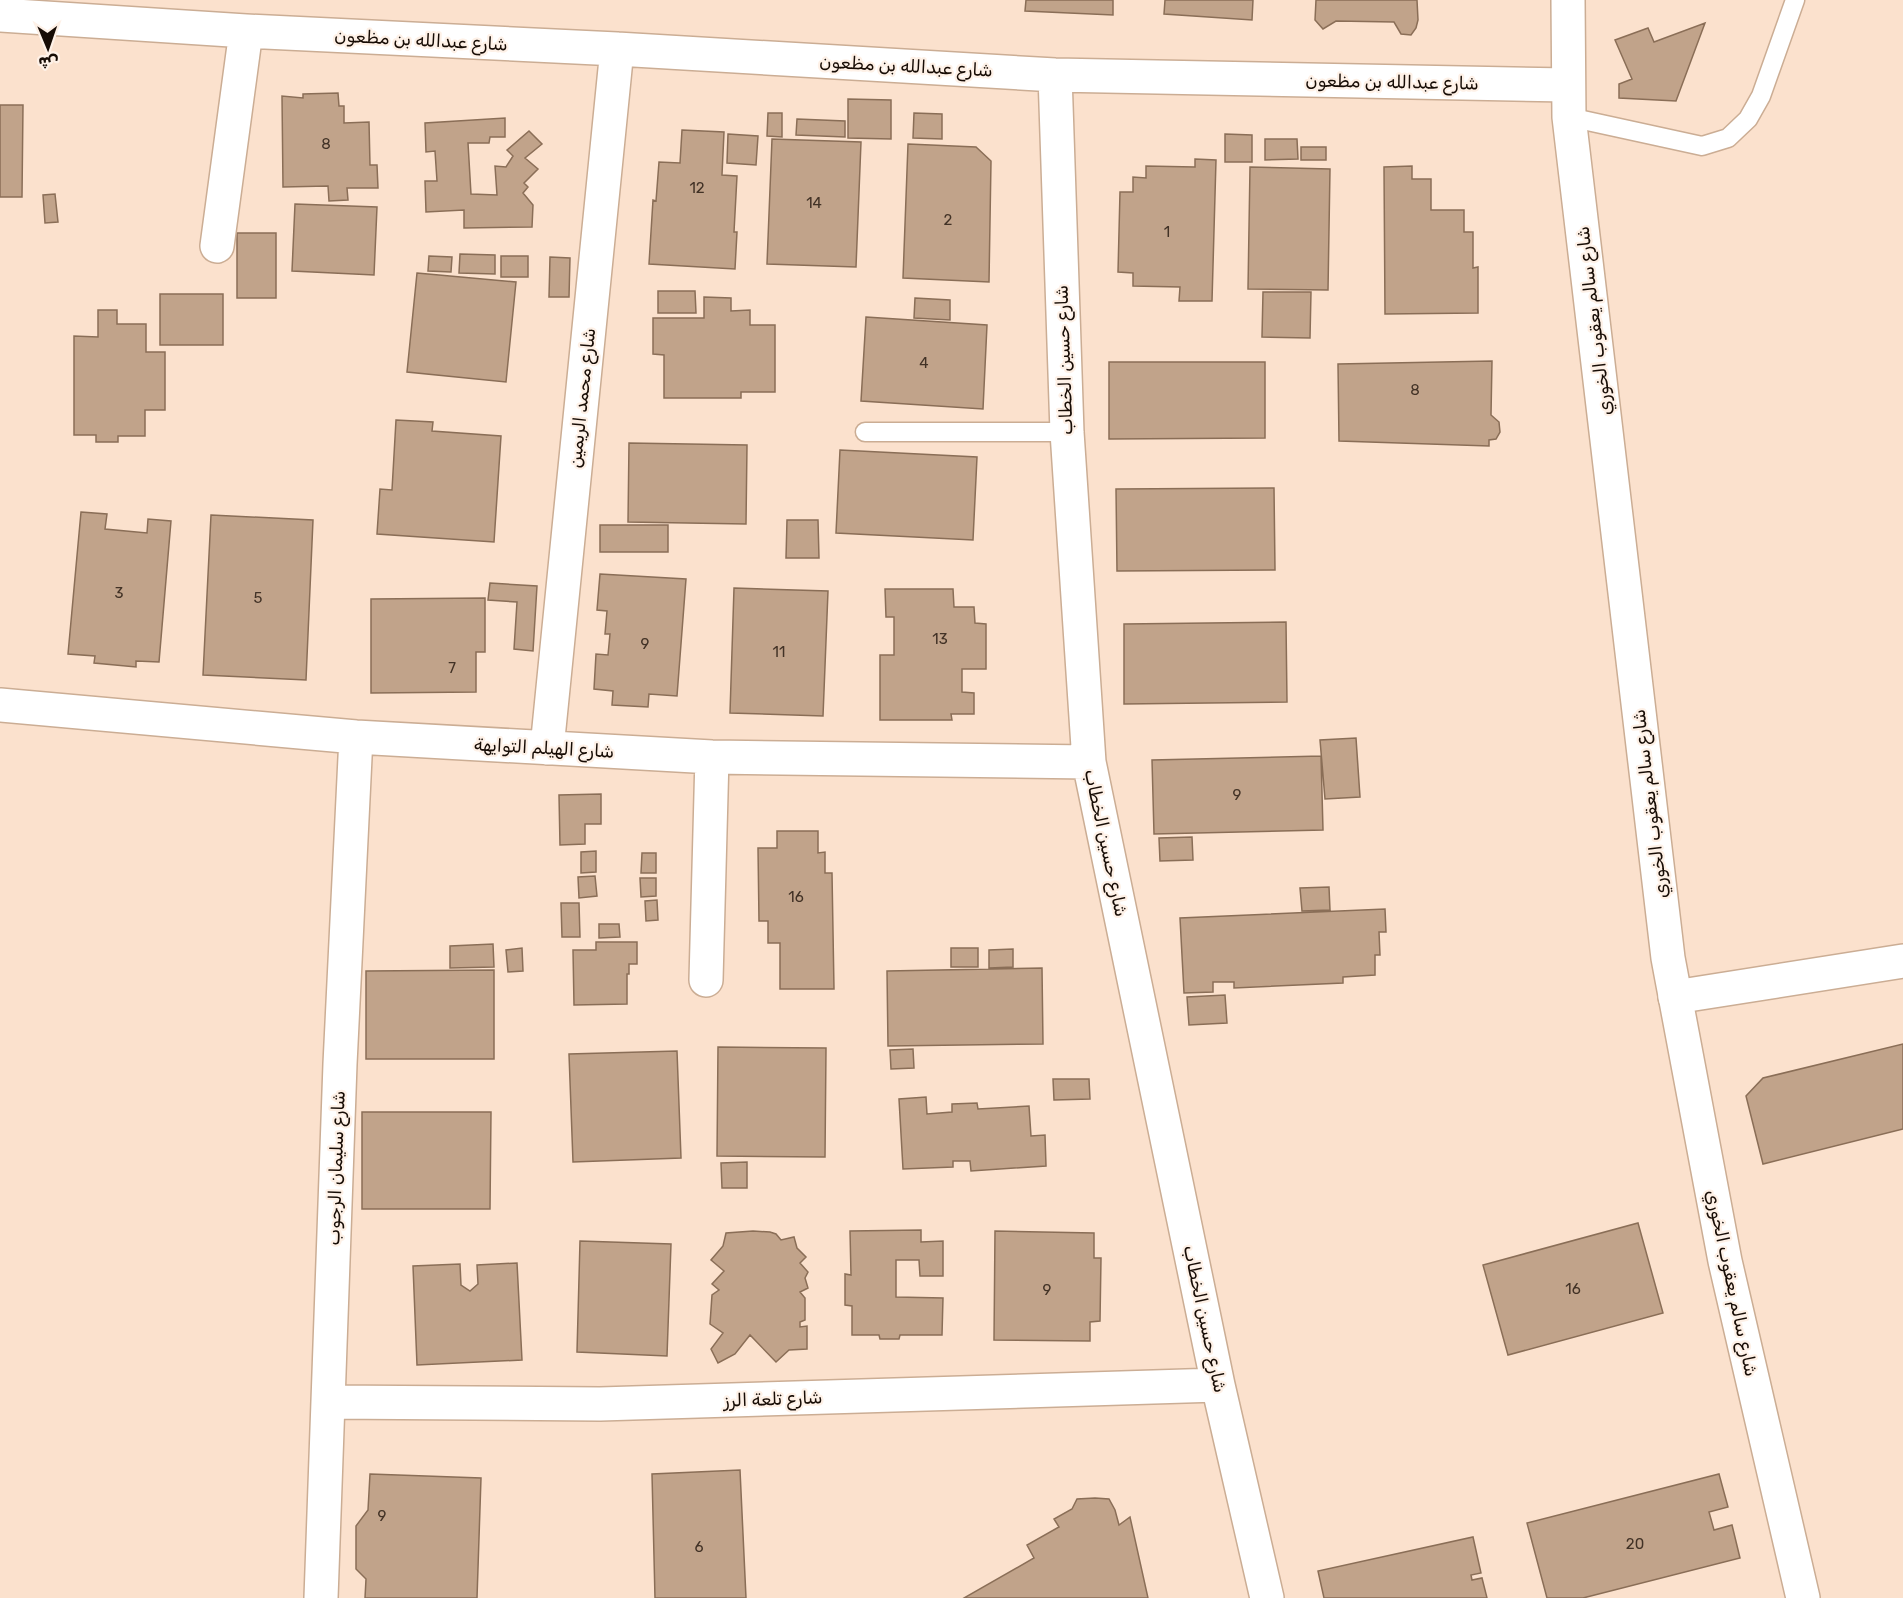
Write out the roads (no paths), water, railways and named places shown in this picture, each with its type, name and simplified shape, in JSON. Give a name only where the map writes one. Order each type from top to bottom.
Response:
[{"type":"street","name":"شارع سالم يعقوب الخوري","points":[[1568,0],[1569,117],[1668,958],[1725,1260],[1803,1598]]},
{"type":"street","name":"شارع عبدالله بن مظعون","points":[[0,15],[246,31],[617,49],[1055,75],[1568,85]]},
{"type":"street","points":[[217,246],[246,31]]},
{"type":"street","name":"شارع محمد الريمين","points":[[547,748],[617,49]]},
{"type":"street","name":"شارع حسين الخطاب","points":[[1055,75],[1067,432],[1089,762],[1218,1385],[1267,1598]]},
{"type":"street","name":"شارع الهيلم التوايهة","points":[[0,705],[356,737],[712,757],[1089,762]]},
{"type":"street","name":"شارع سليمان الرجوب","points":[[321,1598],[340,1052],[356,737]]},
{"type":"street","points":[[706,980],[712,757]]},
{"type":"street","points":[[1675,997],[1903,961]]},
{"type":"street","name":"شارع تلعة الرز","points":[[328,1402],[600,1404],[1218,1385]]},
{"type":"lane","points":[[1569,117],[1702,146],[1728,138],[1748,119],[1761,96],[1795,0]]},
{"type":"lane","points":[[865,432],[1067,432]]}]
